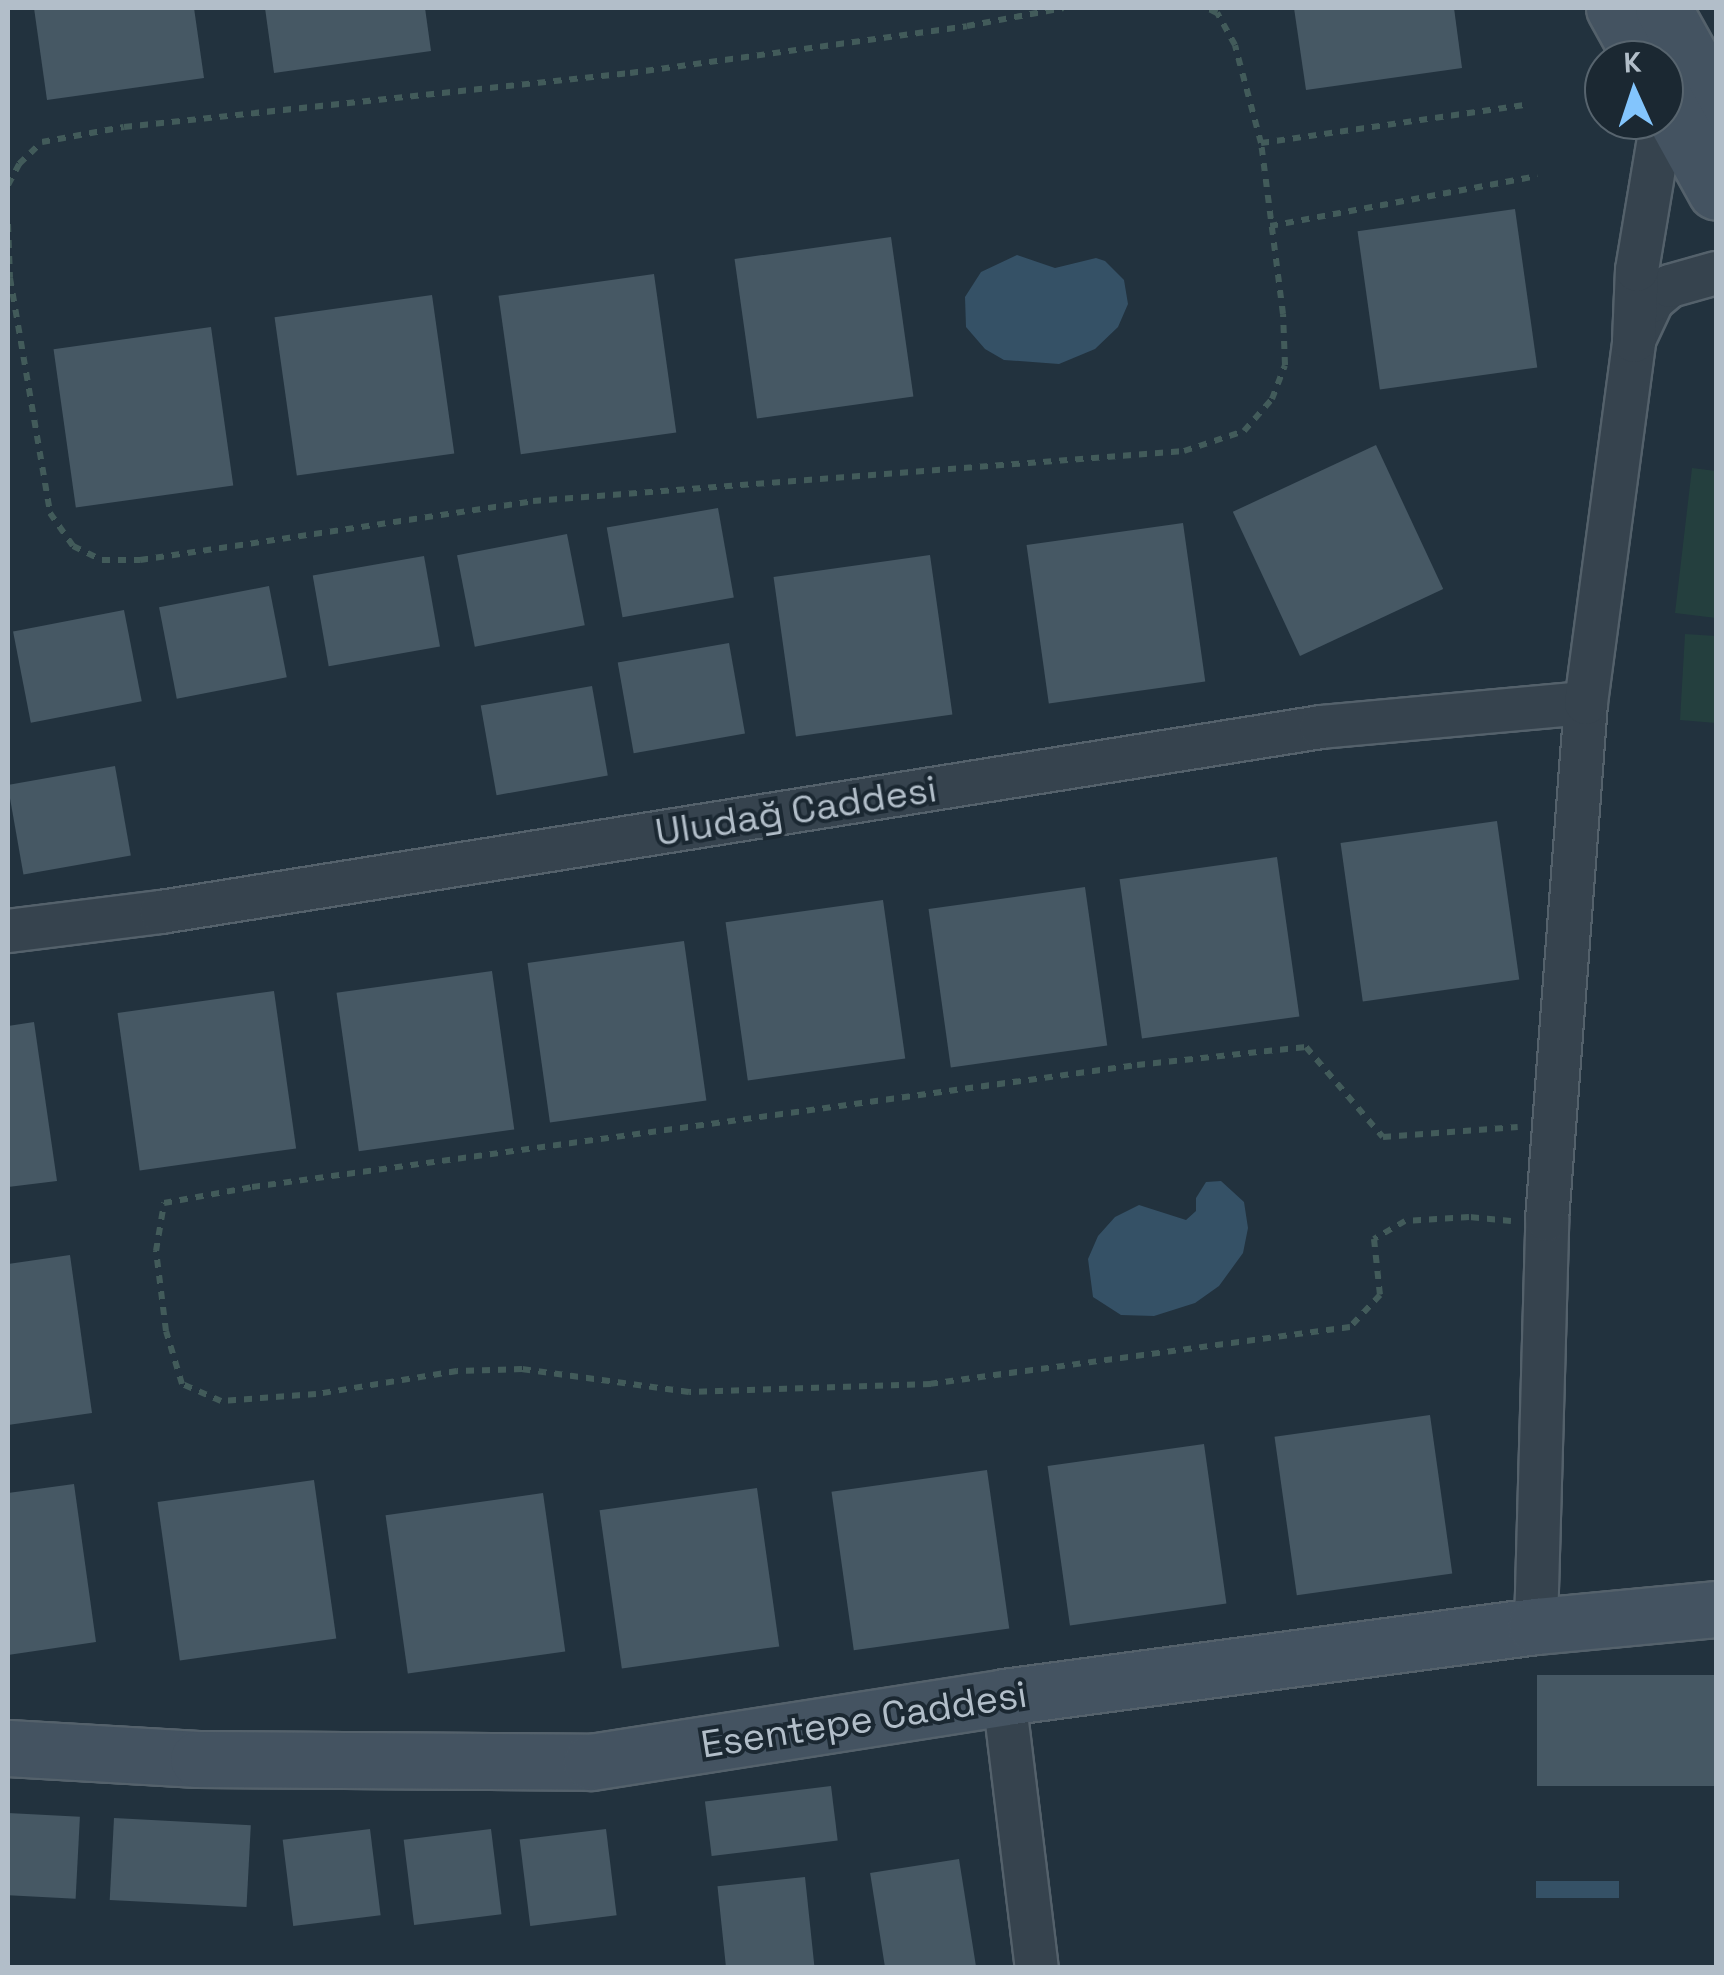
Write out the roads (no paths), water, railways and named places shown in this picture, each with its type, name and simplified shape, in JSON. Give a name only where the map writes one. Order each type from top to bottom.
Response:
[{"type":"street","points":[[1614,8],[1633,40]]},
{"type":"street","points":[[1663,8],[1665,40]]},
{"type":"street","points":[[1684,129],[1716,192]]},
{"type":"street","points":[[1536,1626],[1547,1220],[1586,702],[1634,341],[1639,254],[1661,140]]},
{"type":"street","points":[[1634,341],[1652,301],[1670,286],[1716,273]]},
{"type":"street","name":"Uludağ Caddesi","points":[[8,931],[161,912],[1321,726],[1586,702]]},
{"type":"street","name":"Esentepe Caddesi","points":[[8,1748],[198,1759],[591,1762],[1004,1698],[1536,1626],[1716,1609]]},
{"type":"street","points":[[1004,1698],[1037,1968]]},
{"type":"water","points":[[1017,255],[1055,268],[1096,258],[1105,261],[1124,280],[1128,304],[1118,327],[1095,349],[1059,364],[1004,360],[985,349],[966,327],[965,297],[981,272]]},
{"type":"water","points":[[1221,1181],[1244,1202],[1248,1228],[1243,1253],[1219,1286],[1195,1303],[1154,1316],[1121,1315],[1093,1297],[1088,1259],[1098,1236],[1115,1217],[1139,1205],[1186,1220],[1196,1211],[1196,1198],[1206,1182]]},
{"type":"water","points":[[1536,1881],[1619,1881],[1619,1898],[1536,1898]]}]
